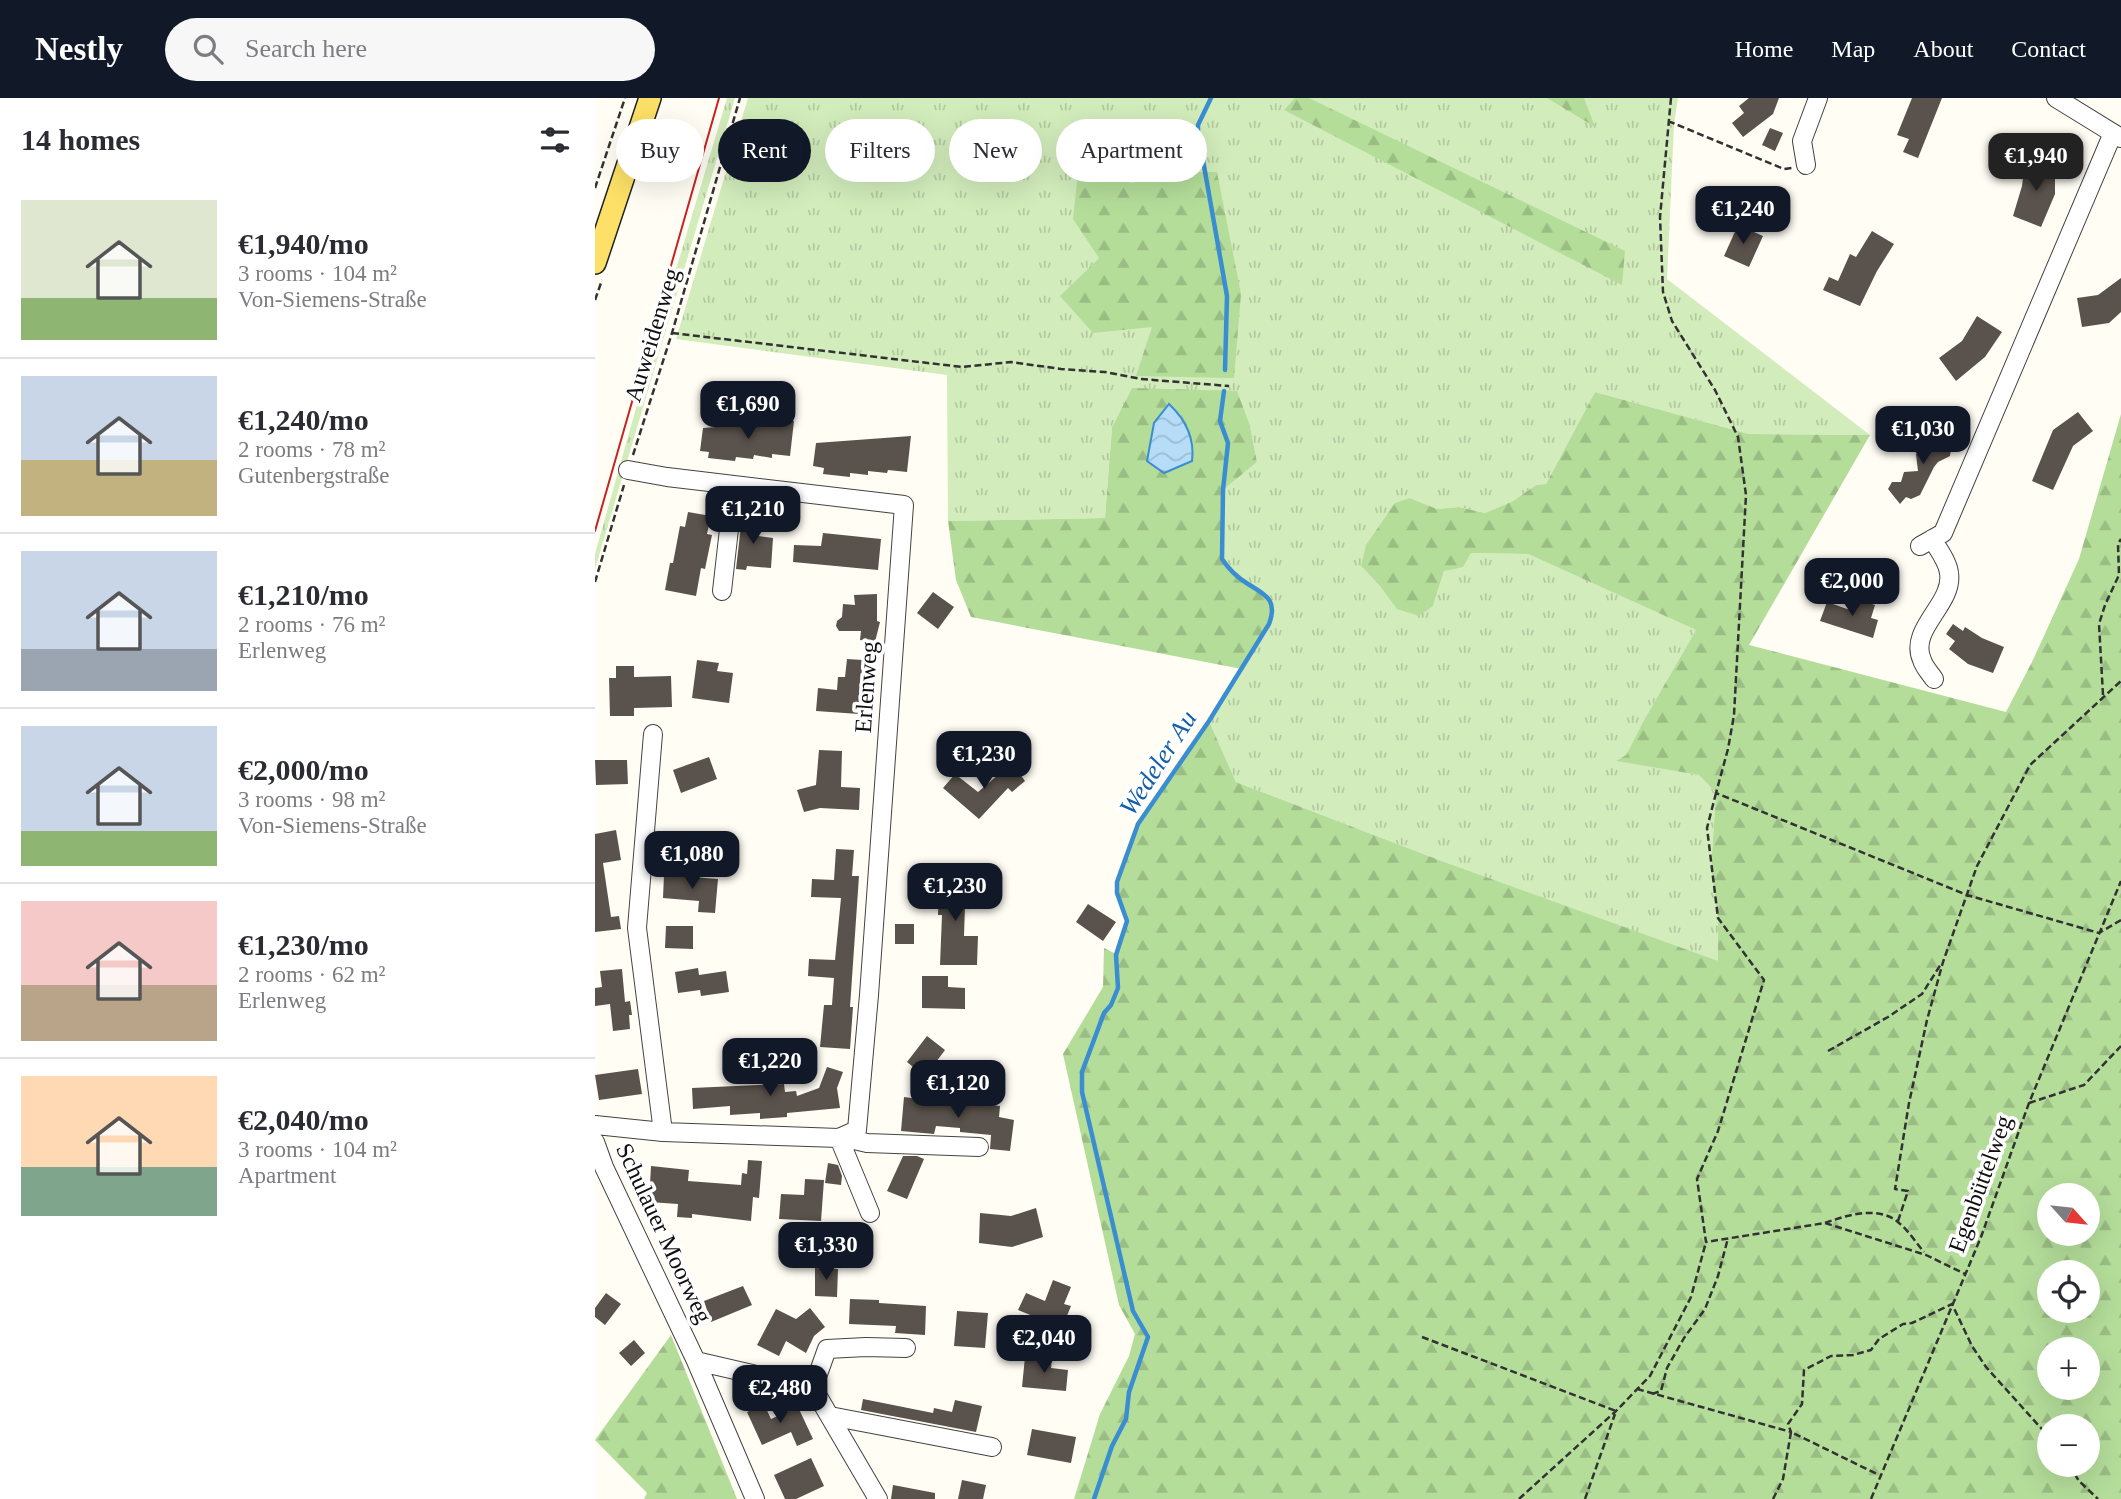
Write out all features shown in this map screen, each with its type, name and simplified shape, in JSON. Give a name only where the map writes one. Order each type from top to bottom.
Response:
[{"type":"main road","points":[[595,263],[650,98]]},
{"type":"street","points":[[1806,165],[1802,141],[1818,98]]},
{"type":"street","points":[[1934,679],[1921,660],[1920,649],[1925,630],[1944,598],[1950,576],[1949,570],[1926,542],[1943,533],[2117,135],[2056,98]]},
{"type":"street","name":"Erlenweg","points":[[628,470],[904,505],[857,1130],[840,1138]]},
{"type":"street","points":[[722,590],[734,485]]},
{"type":"street","points":[[653,734],[638,928],[663,1132]]},
{"type":"street","points":[[595,1125],[663,1132],[840,1138],[867,1143],[979,1147]]},
{"type":"street","points":[[840,1138],[870,1213]]},
{"type":"street","name":"Schulauer Moorweg","points":[[595,1142],[604,1167],[697,1361],[755,1499]]},
{"type":"street","points":[[813,1388],[827,1349],[907,1348]]},
{"type":"street","points":[[697,1361],[813,1388],[878,1499]]},
{"type":"street","points":[[830,1416],[992,1447]]},
{"type":"path","points":[[595,188],[625,98]]},
{"type":"path","name":"Auweidenweg","points":[[595,582],[672,333],[740,98]]},
{"type":"path","points":[[1519,1499],[1616,1411],[1650,1376],[1691,1297],[1706,1242],[1697,1179],[1718,1131],[1765,980],[1718,918],[1707,828],[1734,715],[1746,495],[1738,437],[1715,390],[1672,321],[1663,292],[1660,217],[1671,98]]},
{"type":"path","points":[[1668,121],[1784,169],[1806,165]]},
{"type":"path","points":[[672,333],[962,367],[1011,362],[1105,372],[1141,379],[1229,386]]},
{"type":"path","points":[[2103,697],[2099,624],[2119,575],[2117,544],[2121,539]]},
{"type":"path","points":[[1898,1221],[1908,1191],[1895,1189],[1909,1103],[1927,1020],[1943,962],[1977,866],[2030,765],[2121,681]]},
{"type":"path","points":[[1716,793],[1966,895],[2099,933],[2121,920]]},
{"type":"path","name":"Egenbüttelweg","points":[[1871,1499],[1981,1237],[2029,1103],[2121,881]]},
{"type":"path","points":[[1828,1051],[1922,994],[1943,962]]},
{"type":"path","points":[[2029,1103],[2084,1085],[2121,1046]]},
{"type":"path","points":[[1706,1242],[1825,1223],[1855,1213],[1881,1215],[1898,1221],[1926,1255]]},
{"type":"path","points":[[1825,1223],[1926,1255],[1965,1273]]},
{"type":"path","points":[[1652,1394],[1661,1391],[1667,1368],[1705,1309],[1718,1276],[1728,1237]]},
{"type":"path","points":[[1773,1499],[1783,1479],[1791,1432],[1788,1424],[1802,1404],[1804,1370],[1831,1356],[1853,1356],[1871,1350],[1879,1339],[1903,1324],[1912,1323],[1952,1304],[1972,1346],[1986,1367],[2037,1424]]},
{"type":"path","points":[[1422,1337],[1616,1411]]},
{"type":"path","points":[[1637,1390],[1791,1432],[1880,1475]]},
{"type":"path","points":[[1585,1499],[1616,1411]]},
{"type":"path","points":[[2076,1477],[2098,1499]]},
{"type":"green space","points":[[727,98],[735,98],[729,119],[721,119]]},
{"type":"green space","points":[[748,98],[1678,98],[1674,124],[1667,279],[1870,435],[1749,434],[1595,392],[1546,484],[1536,485],[1513,501],[1485,513],[1459,507],[1437,509],[1410,498],[1361,566],[1380,586],[1433,606],[1444,571],[1471,553],[1528,554],[1696,630],[1626,755],[1618,761],[1699,775],[1716,793],[1711,868],[1718,918],[1718,962],[1236,782],[1209,721],[1269,625],[1264,593],[1233,572],[1221,554],[1223,490],[1257,462],[1250,426],[1132,388],[1112,427],[1105,518],[948,521],[947,375],[676,339],[723,182],[811,182],[811,119],[742,119]],"holes":[[[1056,119],[1207,119],[1207,182],[1166,182],[1234,377],[1152,327],[1061,296],[1099,258],[1135,182],[1056,182]]]},
{"type":"green space","points":[[1295,98],[1309,98],[1625,251],[1622,285],[1284,110]]},
{"type":"green space","points":[[1547,98],[1584,98],[1595,127]]},
{"type":"green space","points":[[718,128],[718,155],[595,569],[595,554]]},
{"type":"green space","points":[[1207,172],[1217,172],[1241,294],[1234,378],[1136,376],[1152,327],[1093,333],[1060,296],[1099,258],[1073,219],[1077,182],[1207,182]]},
{"type":"green space","points":[[1132,388],[1237,391],[1250,426],[1257,462],[1223,490],[1221,554],[1226,564],[1238,576],[1266,595],[1272,612],[1265,632],[1242,669],[971,617],[956,580],[948,521],[1105,518],[1112,427]]},
{"type":"green space","points":[[1595,392],[1749,434],[1870,435],[1749,645],[2006,712],[2079,559],[2121,414],[2121,1499],[1074,1499],[1100,1414],[1129,1356],[1135,1334],[1119,1305],[1063,1054],[1103,987],[1104,948],[1116,954],[1127,921],[1117,893],[1117,882],[1138,824],[1209,721],[1236,782],[1439,860],[1718,961],[1718,918],[1711,868],[1716,793],[1699,775],[1616,761],[1626,755],[1696,630],[1528,554],[1471,553],[1463,567],[1444,571],[1433,606],[1419,616],[1397,609],[1361,566],[1366,545],[1395,503],[1410,498],[1437,509],[1459,507],[1485,513],[1513,501],[1536,485],[1546,484]]},
{"type":"green space","points":[[671,1335],[737,1499],[644,1499],[647,1493],[595,1440]]},
{"type":"water","points":[[1169,404],[1188,430],[1193,453],[1192,461],[1164,473],[1147,461],[1154,423]]},
{"type":"building","points":[[1749,98],[1779,98],[1773,114],[1743,137],[1732,123],[1744,113],[1739,106]]},
{"type":"building","points":[[1912,98],[1942,98],[1918,158],[1903,152],[1909,139],[1897,135]]},
{"type":"building","points":[[1770,128],[1783,133],[1775,151],[1762,145]]},
{"type":"building","points":[[2025,162],[2055,163],[2055,194],[2041,227],[2013,216],[2022,186]]},
{"type":"building","points":[[1738,225],[1763,236],[1749,267],[1724,256]]},
{"type":"building","points":[[1872,231],[1894,244],[1860,306],[1823,290],[1829,277],[1838,281],[1850,254],[1856,257]]},
{"type":"building","points":[[2121,278],[2121,312],[2109,323],[2082,327],[2077,298],[2098,295]]},
{"type":"building","points":[[1977,316],[2002,332],[1985,357],[1956,381],[1939,358],[1962,341]]},
{"type":"building","points":[[2078,412],[2093,431],[2073,446],[2053,490],[2032,481],[2053,430]]},
{"type":"building","points":[[794,421],[790,456],[772,454],[772,458],[754,455],[753,459],[736,457],[735,461],[708,458],[709,452],[700,451],[703,428]]},
{"type":"building","points":[[1943,429],[1953,436],[1950,456],[1934,467],[1920,495],[1911,499],[1906,497],[1900,504],[1888,489],[1892,482],[1901,482],[1904,472],[1918,471],[1916,454],[1921,452],[1925,438]]},
{"type":"building","points":[[911,436],[907,472],[868,471],[868,475],[850,473],[850,477],[823,474],[824,468],[813,466],[816,443]]},
{"type":"building","points":[[743,508],[753,509],[750,535],[773,538],[771,568],[747,566],[746,570],[736,569]]},
{"type":"building","points":[[688,512],[711,516],[707,534],[712,535],[705,569],[701,568],[696,596],[665,590],[680,526],[685,527]]},
{"type":"building","points":[[823,533],[881,539],[878,570],[793,562],[794,545],[821,546]]},
{"type":"building","points":[[933,592],[954,607],[938,629],[917,613]]},
{"type":"building","points":[[877,594],[877,621],[880,622],[875,642],[860,640],[861,631],[839,631],[836,626],[842,617],[843,604],[855,605],[854,595]]},
{"type":"building","points":[[1857,599],[1875,605],[1871,618],[1878,620],[1873,638],[1820,621],[1827,602],[1853,611]]},
{"type":"building","points":[[1953,624],[1963,631],[1965,627],[2004,647],[1993,673],[1968,664],[1949,649],[1955,641],[1946,634]]},
{"type":"building","points":[[847,659],[863,660],[859,714],[816,711],[818,688],[837,690],[838,677],[845,677]]},
{"type":"building","points":[[697,660],[719,663],[717,671],[733,673],[729,703],[692,698]]},
{"type":"building","points":[[616,666],[634,666],[634,677],[671,676],[672,707],[634,708],[634,716],[610,716],[609,678],[616,678]]},
{"type":"building","points":[[819,750],[842,751],[841,787],[860,788],[859,810],[820,808],[804,812],[797,790],[816,785]]},
{"type":"building","points":[[709,757],[717,779],[681,793],[673,770]]},
{"type":"building","points":[[595,760],[627,760],[628,784],[596,785]]},
{"type":"building","points":[[1012,763],[1025,781],[1012,792],[1008,788],[979,819],[943,788],[955,774],[978,792]]},
{"type":"building","points":[[616,830],[621,860],[603,863],[611,917],[619,916],[621,929],[595,932],[595,834]]},
{"type":"building","points":[[836,849],[854,850],[852,876],[859,876],[850,1007],[853,1007],[850,1049],[820,1047],[824,1005],[832,1005],[834,978],[808,976],[809,959],[835,960],[841,898],[811,897],[812,879],[834,880]]},
{"type":"building","points":[[939,874],[966,875],[964,936],[978,936],[977,965],[940,965],[942,915],[938,915]]},
{"type":"building","points":[[664,875],[718,879],[715,913],[698,912],[699,901],[663,898]]},
{"type":"building","points":[[1088,904],[1116,922],[1103,941],[1076,922]]},
{"type":"building","points":[[895,924],[914,924],[914,944],[895,944]]},
{"type":"building","points":[[666,926],[693,926],[693,949],[665,948]]},
{"type":"building","points":[[698,968],[699,975],[726,971],[729,992],[701,996],[700,990],[678,993],[675,972]]},
{"type":"building","points":[[622,969],[625,1002],[630,1001],[632,1015],[629,1015],[630,1029],[613,1031],[610,1004],[595,1006],[595,988],[602,987],[600,971]]},
{"type":"building","points":[[922,976],[948,976],[948,987],[965,988],[965,1009],[922,1008]]},
{"type":"building","points":[[927,1036],[945,1050],[936,1062],[941,1065],[929,1080],[907,1062]]},
{"type":"building","points":[[827,1067],[843,1072],[837,1088],[840,1108],[787,1113],[787,1117],[760,1119],[760,1113],[730,1115],[730,1106],[693,1109],[692,1088],[784,1084],[785,1092],[796,1091],[797,1096],[819,1088]]},
{"type":"building","points":[[638,1069],[642,1094],[599,1100],[595,1075]]},
{"type":"building","points":[[904,1097],[962,1105],[957,1101],[1000,1106],[999,1117],[1014,1120],[1010,1151],[990,1149],[991,1135],[960,1132],[960,1128],[936,1126],[934,1134],[901,1131]]},
{"type":"building","points":[[903,1156],[924,1159],[907,1199],[887,1191]]},
{"type":"building","points":[[748,1160],[762,1161],[759,1198],[753,1197],[751,1221],[692,1214],[692,1218],[677,1217],[678,1204],[649,1202],[651,1166],[689,1170],[688,1181],[741,1185],[742,1173],[747,1174]]},
{"type":"building","points":[[828,1163],[838,1165],[842,1176],[841,1185],[825,1183]]},
{"type":"building","points":[[805,1179],[824,1180],[821,1221],[779,1219],[781,1194],[804,1195]]},
{"type":"building","points":[[1036,1208],[1043,1237],[1012,1247],[979,1243],[980,1213],[1011,1216]]},
{"type":"building","points":[[815,1268],[838,1269],[837,1297],[815,1296]]},
{"type":"building","points":[[1053,1280],[1071,1287],[1064,1304],[1071,1306],[1062,1328],[1018,1310],[1026,1293],[1045,1301]]},
{"type":"building","points":[[743,1286],[752,1305],[711,1322],[704,1301]]},
{"type":"building","points":[[606,1293],[621,1304],[605,1325],[595,1317],[595,1308]]},
{"type":"building","points":[[850,1299],[926,1306],[925,1335],[895,1333],[896,1326],[849,1324]]},
{"type":"building","points":[[810,1308],[825,1327],[814,1336],[806,1353],[786,1341],[779,1356],[757,1345],[776,1309],[796,1319]]},
{"type":"building","points":[[957,1311],[988,1313],[985,1348],[954,1346]]},
{"type":"building","points":[[634,1340],[645,1353],[631,1366],[619,1353]]},
{"type":"building","points":[[1025,1357],[1052,1359],[1051,1368],[1068,1370],[1066,1391],[1022,1387]]},
{"type":"building","points":[[863,1399],[933,1413],[934,1408],[952,1412],[955,1400],[982,1406],[976,1432],[861,1410]]},
{"type":"building","points":[[764,1404],[771,1419],[798,1407],[813,1439],[797,1446],[791,1432],[762,1445],[747,1412]]},
{"type":"building","points":[[1032,1429],[1076,1437],[1071,1463],[1027,1455]]},
{"type":"building","points":[[811,1458],[824,1486],[796,1499],[785,1499],[774,1475]]},
{"type":"building","points":[[962,1480],[986,1485],[983,1499],[958,1499]]},
{"type":"building","points":[[893,1485],[935,1493],[935,1499],[891,1499]]},
{"type":"waterway","name":"Wedeler Au","points":[[1211,98],[1198,125],[1198,132],[1227,296],[1225,370]]},
{"type":"waterway","name":"Wedeler Au","points":[[1094,1499],[1112,1446],[1126,1419],[1129,1392],[1148,1337],[1133,1311],[1082,1092],[1082,1072],[1104,1013],[1111,1005],[1118,988],[1116,955],[1127,921],[1117,893],[1117,882],[1138,824],[1209,721],[1269,624],[1272,609],[1269,599],[1244,582],[1222,559],[1223,490],[1228,443],[1220,421],[1224,391]]},
{"type":"tram line","points":[[595,531],[719,98]]}]
